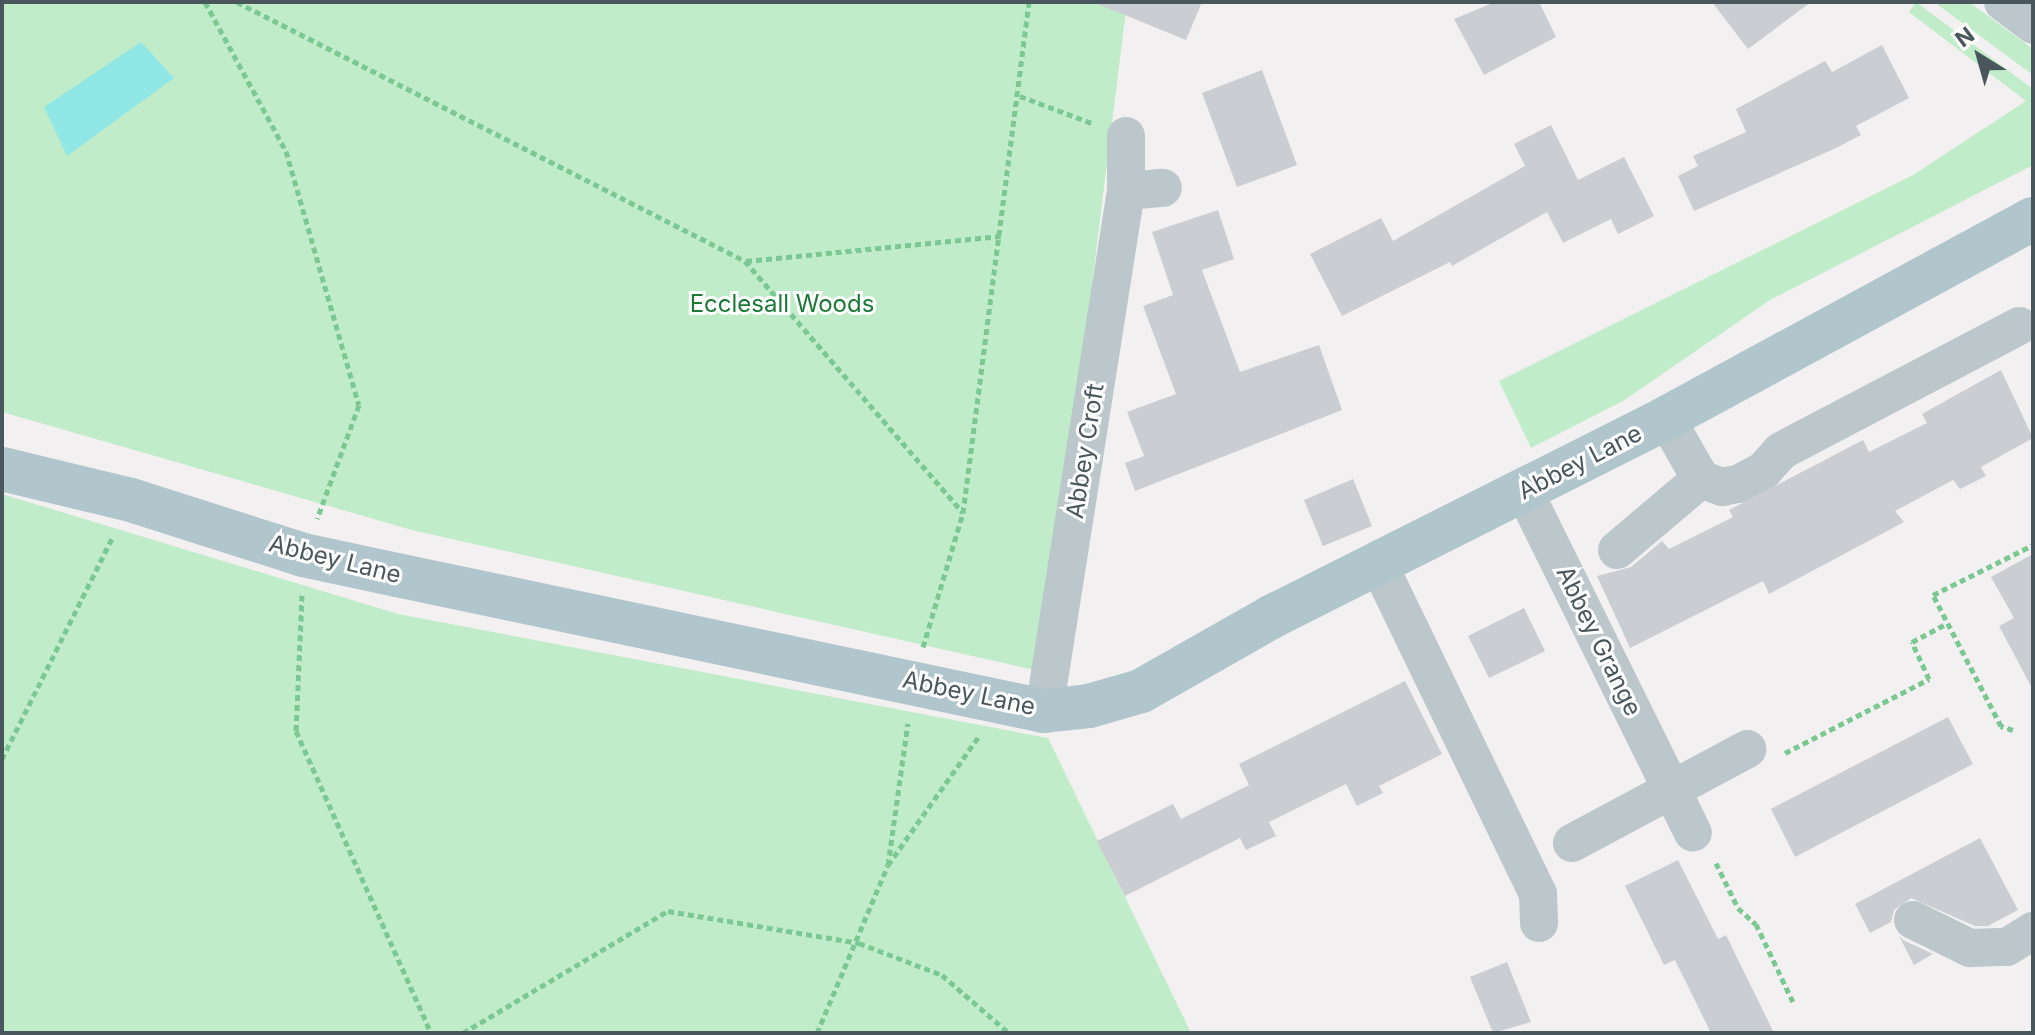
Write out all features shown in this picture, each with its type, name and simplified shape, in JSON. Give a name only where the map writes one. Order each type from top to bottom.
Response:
[{"type":"main road","name":"Abbey Lane","points":[[2,469],[131,500],[303,555],[914,680],[1044,711],[1089,706],[1141,691],[1378,563],[1666,418],[2033,219]]},
{"type":"street","points":[[2003,2],[2033,25]]},
{"type":"street","name":"Abbey Croft","points":[[1044,711],[1126,191],[1126,136]]},
{"type":"street","points":[[1126,191],[1163,188]]},
{"type":"street","points":[[1666,418],[1701,479],[1722,487],[1750,479],[1781,451],[2019,326]]},
{"type":"street","points":[[1617,550],[1701,479]]},
{"type":"street","name":"Abbey Grange","points":[[1524,491],[1693,833]]},
{"type":"street","points":[[1378,563],[1538,894],[1539,923]]},
{"type":"street","points":[[1572,843],[1747,749]]},
{"type":"street","points":[[1913,920],[1970,948],[2007,947],[2033,931]]},
{"type":"path","points":[[205,2],[286,151],[359,405],[303,555],[296,731],[431,1033]]},
{"type":"path","points":[[237,2],[745,261],[963,513]]},
{"type":"path","points":[[817,1033],[859,943],[888,865],[914,680],[963,513],[1020,96],[1029,2]]},
{"type":"path","points":[[1020,96],[1126,136]]},
{"type":"path","points":[[745,261],[1001,236]]},
{"type":"path","points":[[2,759],[131,500]]},
{"type":"path","points":[[2013,730],[2001,726],[1933,595],[2033,545]]},
{"type":"path","points":[[1747,749],[1757,768],[1929,679],[1912,642],[1947,623]]},
{"type":"path","points":[[888,865],[978,743],[986,696]]},
{"type":"path","points":[[1693,833],[1706,845],[1738,908],[1756,924],[1794,1004]]},
{"type":"path","points":[[463,1033],[668,911],[859,943],[942,975],[1009,1033]]},
{"type":"green space","name":"Ecclesall Woods","points":[[2,2],[1127,2],[1044,672],[412,530],[2,412]]},
{"type":"green space","points":[[1916,2],[2033,89],[2033,165],[1770,300],[1623,401],[1531,448],[1499,381],[1913,175],[2026,101],[1909,12]]},
{"type":"green space","points":[[1934,2],[1969,2],[2033,49],[2033,75]]},
{"type":"green space","points":[[2,494],[398,614],[1048,738],[1191,1033],[2,1033]]},
{"type":"water","points":[[141,42],[174,78],[67,156],[44,107]]},
{"type":"building","points":[[1093,2],[1202,2],[1186,40]]},
{"type":"building","points":[[1495,2],[1539,2],[1556,37],[1484,75],[1454,19]]},
{"type":"building","points":[[1712,2],[1811,2],[1748,49]]},
{"type":"building","points":[[1882,45],[1909,98],[1856,126],[1861,135],[1694,211],[1678,176],[1698,166],[1693,156],[1746,132],[1736,109],[1825,61],[1832,72]]},
{"type":"building","points":[[1262,70],[1297,165],[1237,187],[1202,93]]},
{"type":"building","points":[[1551,125],[1578,180],[1624,157],[1654,216],[1618,234],[1611,219],[1563,243],[1547,212],[1452,266],[1450,262],[1342,316],[1310,254],[1381,218],[1393,241],[1525,166],[1514,144]]},
{"type":"building","points":[[1218,210],[1234,259],[1202,270],[1240,372],[1319,345],[1342,410],[1135,491],[1125,463],[1144,456],[1127,412],[1176,394],[1143,306],[1173,295],[1152,232]]},
{"type":"building","points":[[2001,370],[2033,438],[1981,467],[1986,476],[1960,489],[1953,480],[1895,511],[1904,522],[1769,594],[1763,581],[1630,648],[1597,576],[1631,567],[1662,541],[1669,549],[1733,517],[1729,510],[1863,440],[1869,452],[1927,423],[1922,414]]},
{"type":"building","points":[[1353,479],[1372,526],[1323,546],[1304,500]]},
{"type":"building","points":[[2033,554],[2033,690],[1999,626],[2014,618],[1991,577]]},
{"type":"building","points":[[1524,608],[1545,651],[1489,678],[1468,636]]},
{"type":"building","points":[[1405,681],[1442,754],[1379,786],[1383,793],[1357,806],[1346,784],[1269,822],[1276,836],[1246,850],[1240,838],[1125,896],[1097,841],[1173,804],[1181,819],[1249,785],[1239,764]]},
{"type":"building","points":[[1948,717],[1973,764],[1795,857],[1771,809]]},
{"type":"building","points":[[1980,838],[2018,910],[1988,926],[1975,926],[1911,898],[1894,910],[1891,922],[1870,933],[1855,904]]},
{"type":"building","points":[[1678,860],[1718,939],[1726,935],[1774,1033],[1711,1033],[1675,960],[1664,965],[1625,886]]},
{"type":"building","points":[[1899,936],[1903,940],[1933,954],[1914,965]]},
{"type":"building","points":[[1507,962],[1531,1022],[1493,1033],[1470,977]]}]
